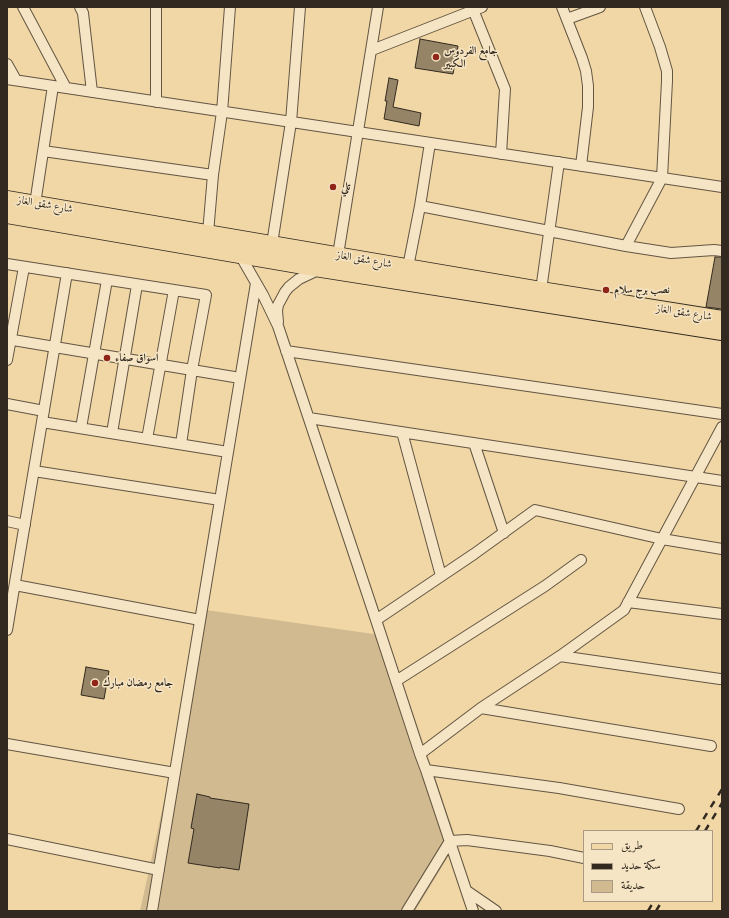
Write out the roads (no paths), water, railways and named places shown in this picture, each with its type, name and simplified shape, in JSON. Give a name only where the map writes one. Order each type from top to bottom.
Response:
[{"type":"main road","name":"شارع شقق الغاز","points":[[7,199],[408,267],[454,282],[722,332]]},
{"type":"main road","name":"شارع شقق الغاز","points":[[7,215],[321,269],[541,290],[722,319]]},
{"type":"street","points":[[23,7],[66,88]]},
{"type":"street","points":[[80,7],[83,13],[92,92]]},
{"type":"street","points":[[156,7],[156,102]]},
{"type":"street","points":[[208,233],[213,176],[222,112],[230,7]]},
{"type":"street","points":[[272,244],[291,122],[300,7]]},
{"type":"street","points":[[338,255],[378,7]]},
{"type":"street","points":[[562,7],[582,58],[588,86],[588,107],[581,166]]},
{"type":"street","points":[[567,19],[600,7]]},
{"type":"street","points":[[626,246],[662,178],[668,81],[667,71],[660,47],[645,7]]},
{"type":"street","points":[[372,50],[475,8],[505,89],[501,154]]},
{"type":"street","points":[[7,64],[11,80],[722,187]]},
{"type":"street","points":[[35,204],[53,86]]},
{"type":"street","points":[[408,267],[430,143]]},
{"type":"street","points":[[43,151],[213,176]]},
{"type":"street","points":[[541,290],[559,162]]},
{"type":"street","points":[[420,206],[626,246],[671,253],[714,250],[722,251]]},
{"type":"street","points":[[240,255],[278,326],[473,911]]},
{"type":"street","points":[[7,264],[206,295],[192,370],[181,444]]},
{"type":"street","points":[[7,360],[9,339],[24,267]]},
{"type":"street","points":[[278,326],[278,305],[285,292],[299,279],[321,269]]},
{"type":"street","points":[[7,630],[67,273]]},
{"type":"street","points":[[82,428],[107,280]]},
{"type":"street","points":[[152,911],[256,283]]},
{"type":"street","points":[[112,433],[138,284]]},
{"type":"street","points":[[147,438],[174,290]]},
{"type":"street","points":[[9,339],[240,378]]},
{"type":"street","points":[[286,351],[722,414]]},
{"type":"street","points":[[7,404],[44,411]]},
{"type":"street","points":[[309,418],[722,481]]},
{"type":"street","points":[[42,422],[228,452]]},
{"type":"street","points":[[420,754],[481,708],[560,656],[624,610],[722,427]]},
{"type":"street","points":[[402,432],[441,576]]},
{"type":"street","points":[[474,443],[504,533]]},
{"type":"street","points":[[34,471],[220,500]]},
{"type":"street","points":[[376,620],[468,558],[535,510],[662,539],[722,549]]},
{"type":"street","points":[[7,521],[25,525]]},
{"type":"street","points":[[396,681],[545,586],[581,560]]},
{"type":"street","points":[[14,586],[200,620]]},
{"type":"street","points":[[628,602],[722,614]]},
{"type":"street","points":[[560,656],[720,680]]},
{"type":"street","points":[[481,708],[711,746]]},
{"type":"street","points":[[7,744],[175,773]]},
{"type":"street","points":[[426,770],[560,788],[678,809]]},
{"type":"street","points":[[7,839],[158,870]]},
{"type":"street","points":[[450,841],[467,840],[550,851],[583,858]]},
{"type":"street","points":[[407,911],[450,841]]},
{"type":"street","points":[[467,891],[496,911]]},
{"type":"railway","points":[[697,830],[722,789]]},
{"type":"railway","points":[[706,830],[722,803]]},
{"type":"railway","points":[[648,911],[653,902]]},
{"type":"railway","points":[[656,911],[661,902]]},
{"type":"place","name":"جامع الفردوس الكبير","points":[[436,57]]},
{"type":"place","name":"تلي","points":[[333,187]]},
{"type":"place","name":"نصب برج سلام","points":[[606,290]]},
{"type":"place","name":"اسواق صفاء","points":[[107,358]]},
{"type":"place","name":"جامع رمضان مبارك","points":[[95,683]]}]
